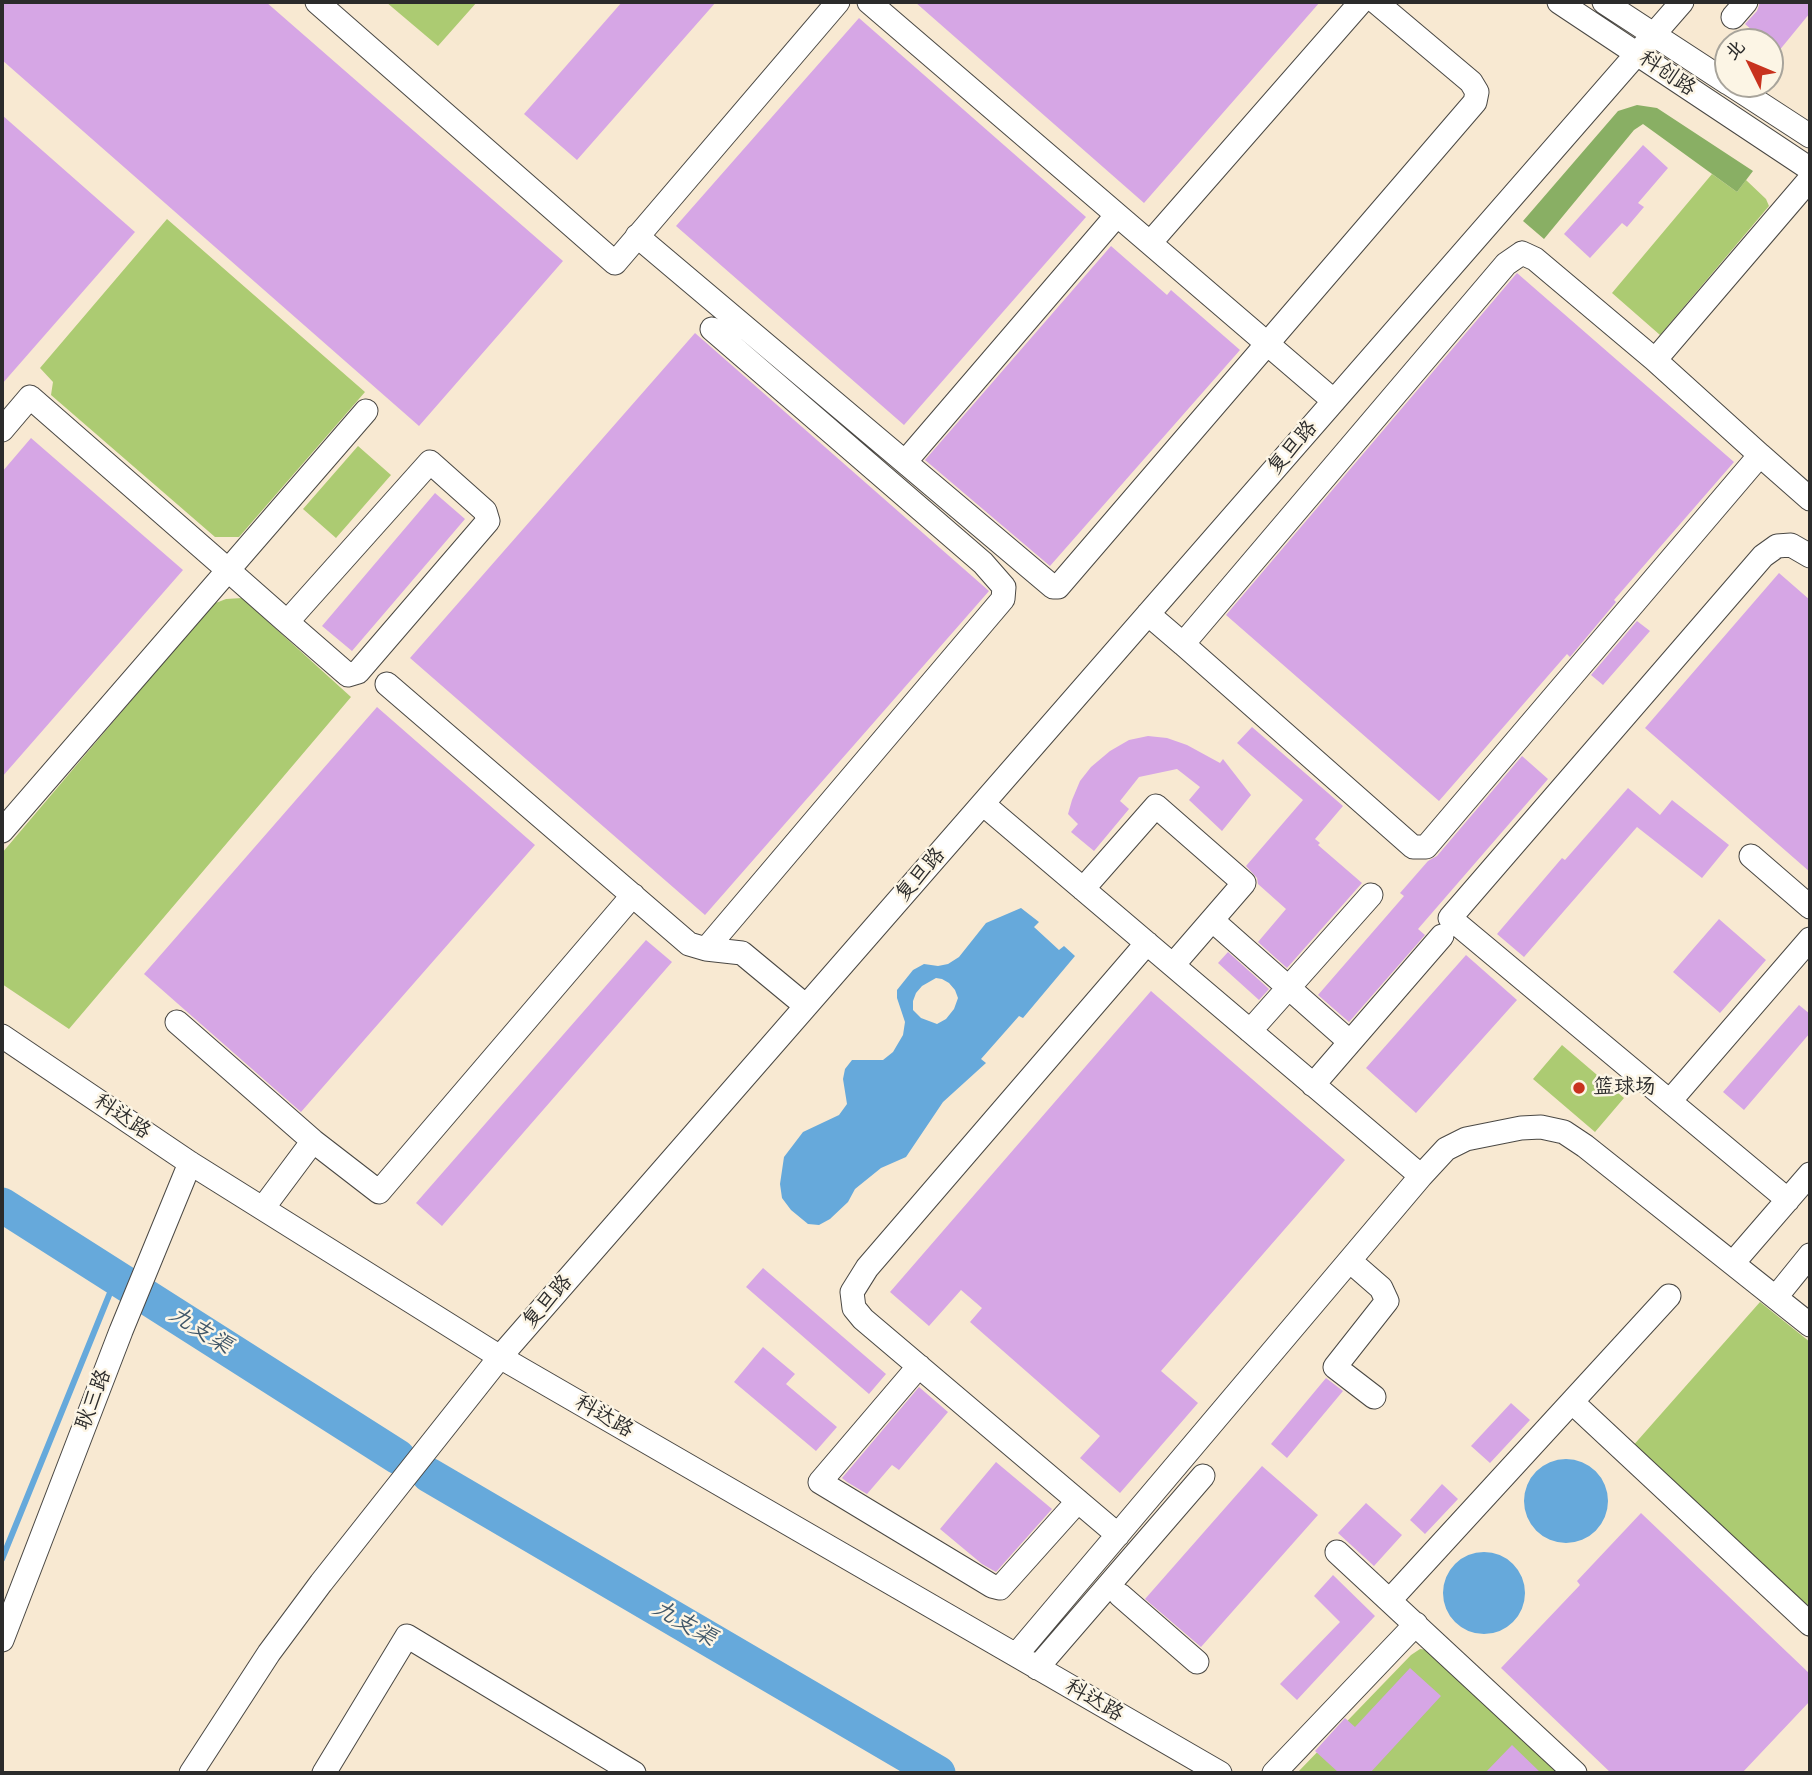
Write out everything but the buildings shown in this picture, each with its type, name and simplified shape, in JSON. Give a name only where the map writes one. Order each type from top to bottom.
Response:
[{"type":"street","points":[[317,2],[615,262],[838,2]]},
{"type":"street","points":[[869,2],[1334,401]]},
{"type":"street","points":[[1150,243],[1361,2]]},
{"type":"street","points":[[637,236],[1053,587],[1058,587],[1475,102],[1477,92],[1471,82],[1376,2]]},
{"type":"street","name":"科创路","points":[[1559,2],[1810,169]]},
{"type":"street","name":"科创路","points":[[1604,2],[1714,73]]},
{"type":"street","name":"复旦路","points":[[191,1773],[269,1653],[500,1357],[1682,2]]},
{"type":"street","name":"科创路","points":[[1752,98],[1810,136]]},
{"type":"street","points":[[1655,360],[1810,179]]},
{"type":"street","points":[[905,462],[1116,215]]},
{"type":"street","points":[[1183,643],[1506,264],[1522,253],[1535,259],[1655,360],[1810,499]]},
{"type":"street","points":[[706,949],[1003,599],[1004,587],[983,563],[712,329]]},
{"type":"street","points":[[2,430],[30,397],[287,622],[348,675],[358,672],[488,521],[485,511],[430,462],[287,622]]},
{"type":"street","points":[[2,831],[366,411]]},
{"type":"street","points":[[1148,614],[1413,847],[1426,847],[1760,455]]},
{"type":"street","points":[[1788,1200],[1450,918],[1763,556],[1777,547],[1791,545],[1810,556]]},
{"type":"street","points":[[387,684],[689,944],[742,953],[806,1006]]},
{"type":"street","points":[[983,804],[1421,1176]]},
{"type":"street","points":[[1083,889],[1156,806],[1244,883],[1173,965]]},
{"type":"street","points":[[1751,856],[1810,907]]},
{"type":"street","points":[[177,1022],[313,1141],[379,1192],[633,895]]},
{"type":"street","points":[[1250,1031],[1371,895]]},
{"type":"street","points":[[1212,920],[1350,1042]]},
{"type":"street","points":[[1313,1085],[1442,936]]},
{"type":"street","points":[[1670,1101],[1810,939]]},
{"type":"street","points":[[1118,1535],[863,1320],[854,1308],[852,1292],[867,1268],[1147,943]]},
{"type":"street","name":"科达路","points":[[2,1036],[190,1163],[500,1357],[1220,1773]]},
{"type":"street","points":[[1016,1655],[1421,1176],[1446,1149],[1466,1139],[1521,1128],[1541,1127],[1564,1132],[1810,1325]]},
{"type":"street","points":[[263,1208],[313,1141]]},
{"type":"street","name":"耿三路","points":[[2,1640],[121,1331],[190,1163]]},
{"type":"street","points":[[1733,1263],[1810,1174]]},
{"type":"street","points":[[1776,1297],[1810,1255]]},
{"type":"street","points":[[1350,1261],[1381,1288],[1387,1301],[1335,1367],[1374,1397]]},
{"type":"street","points":[[1390,1600],[1669,1296]]},
{"type":"street","points":[[919,1366],[820,1482],[992,1586],[1000,1588],[1078,1501]]},
{"type":"street","points":[[1572,1402],[1810,1624]]},
{"type":"street","points":[[1209,1480],[1120,1595],[1044,1672],[1209,1480]]},
{"type":"street","points":[[1337,1552],[1575,1773]]},
{"type":"street","points":[[1120,1595],[1197,1662]]},
{"type":"street","points":[[1274,1773],[1416,1624]]},
{"type":"street","points":[[324,1773],[407,1636],[634,1773]]},
{"type":"green space","points":[[386,2],[477,2],[438,46]]},
{"type":"green space","points":[[1637,105],[1657,108],[1753,171],[1737,192],[1643,124],[1634,130],[1544,239],[1523,221],[1618,111]]},
{"type":"green space","points":[[1712,174],[1737,192],[1746,180],[1766,199],[1769,206],[1660,335],[1612,293]]},
{"type":"green space","points":[[167,219],[365,392],[239,537],[215,537],[51,395],[53,382],[40,368]]},
{"type":"green space","points":[[358,446],[391,475],[336,538],[303,509]]},
{"type":"green space","points":[[242,598],[351,697],[69,1029],[2,984],[2,853],[213,604],[226,599]]},
{"type":"green space","name":"篮球场","points":[[1562,1045],[1624,1098],[1595,1132],[1533,1079]]},
{"type":"green space","points":[[1760,1302],[1810,1342],[1810,1613],[1631,1448]]},
{"type":"green space","points":[[1420,1649],[1430,1650],[1561,1773],[1297,1773],[1411,1655]]},
{"type":"water","points":[[1021,908],[1039,922],[1034,927],[1059,950],[1064,946],[1075,956],[1023,1018],[1019,1016],[981,1059],[986,1063],[943,1102],[906,1157],[881,1168],[855,1189],[848,1202],[830,1219],[819,1225],[808,1224],[791,1210],[782,1198],[780,1184],[784,1157],[803,1132],[839,1115],[847,1104],[843,1079],[845,1069],[852,1060],[883,1060],[893,1052],[903,1035],[905,1022],[897,990],[913,970],[924,964],[948,964],[959,957],[986,923]],"holes":[[[936,978],[942,979],[955,990],[958,998],[946,1019],[937,1024],[921,1018],[913,1010],[913,1001],[922,986]]]},
{"type":"water","points":[[1566,1459],[1589,1466],[1601,1478],[1608,1501],[1601,1524],[1589,1536],[1566,1543],[1543,1536],[1531,1524],[1524,1501],[1531,1478],[1543,1466]]},
{"type":"water","points":[[1476,1552],[1492,1552],[1507,1559],[1518,1570],[1525,1585],[1522,1609],[1513,1622],[1492,1634],[1476,1634],[1461,1627],[1450,1616],[1443,1601],[1443,1585],[1450,1570],[1461,1559]]},
{"type":"waterway","name":"九支渠","points":[[2,1205],[398,1457]]},
{"type":"waterway","points":[[2,1559],[116,1278]]},
{"type":"waterway","name":"九支渠","points":[[429,1475],[938,1773]]},
{"type":"place","name":"篮球场","points":[[1579,1088]]}]
